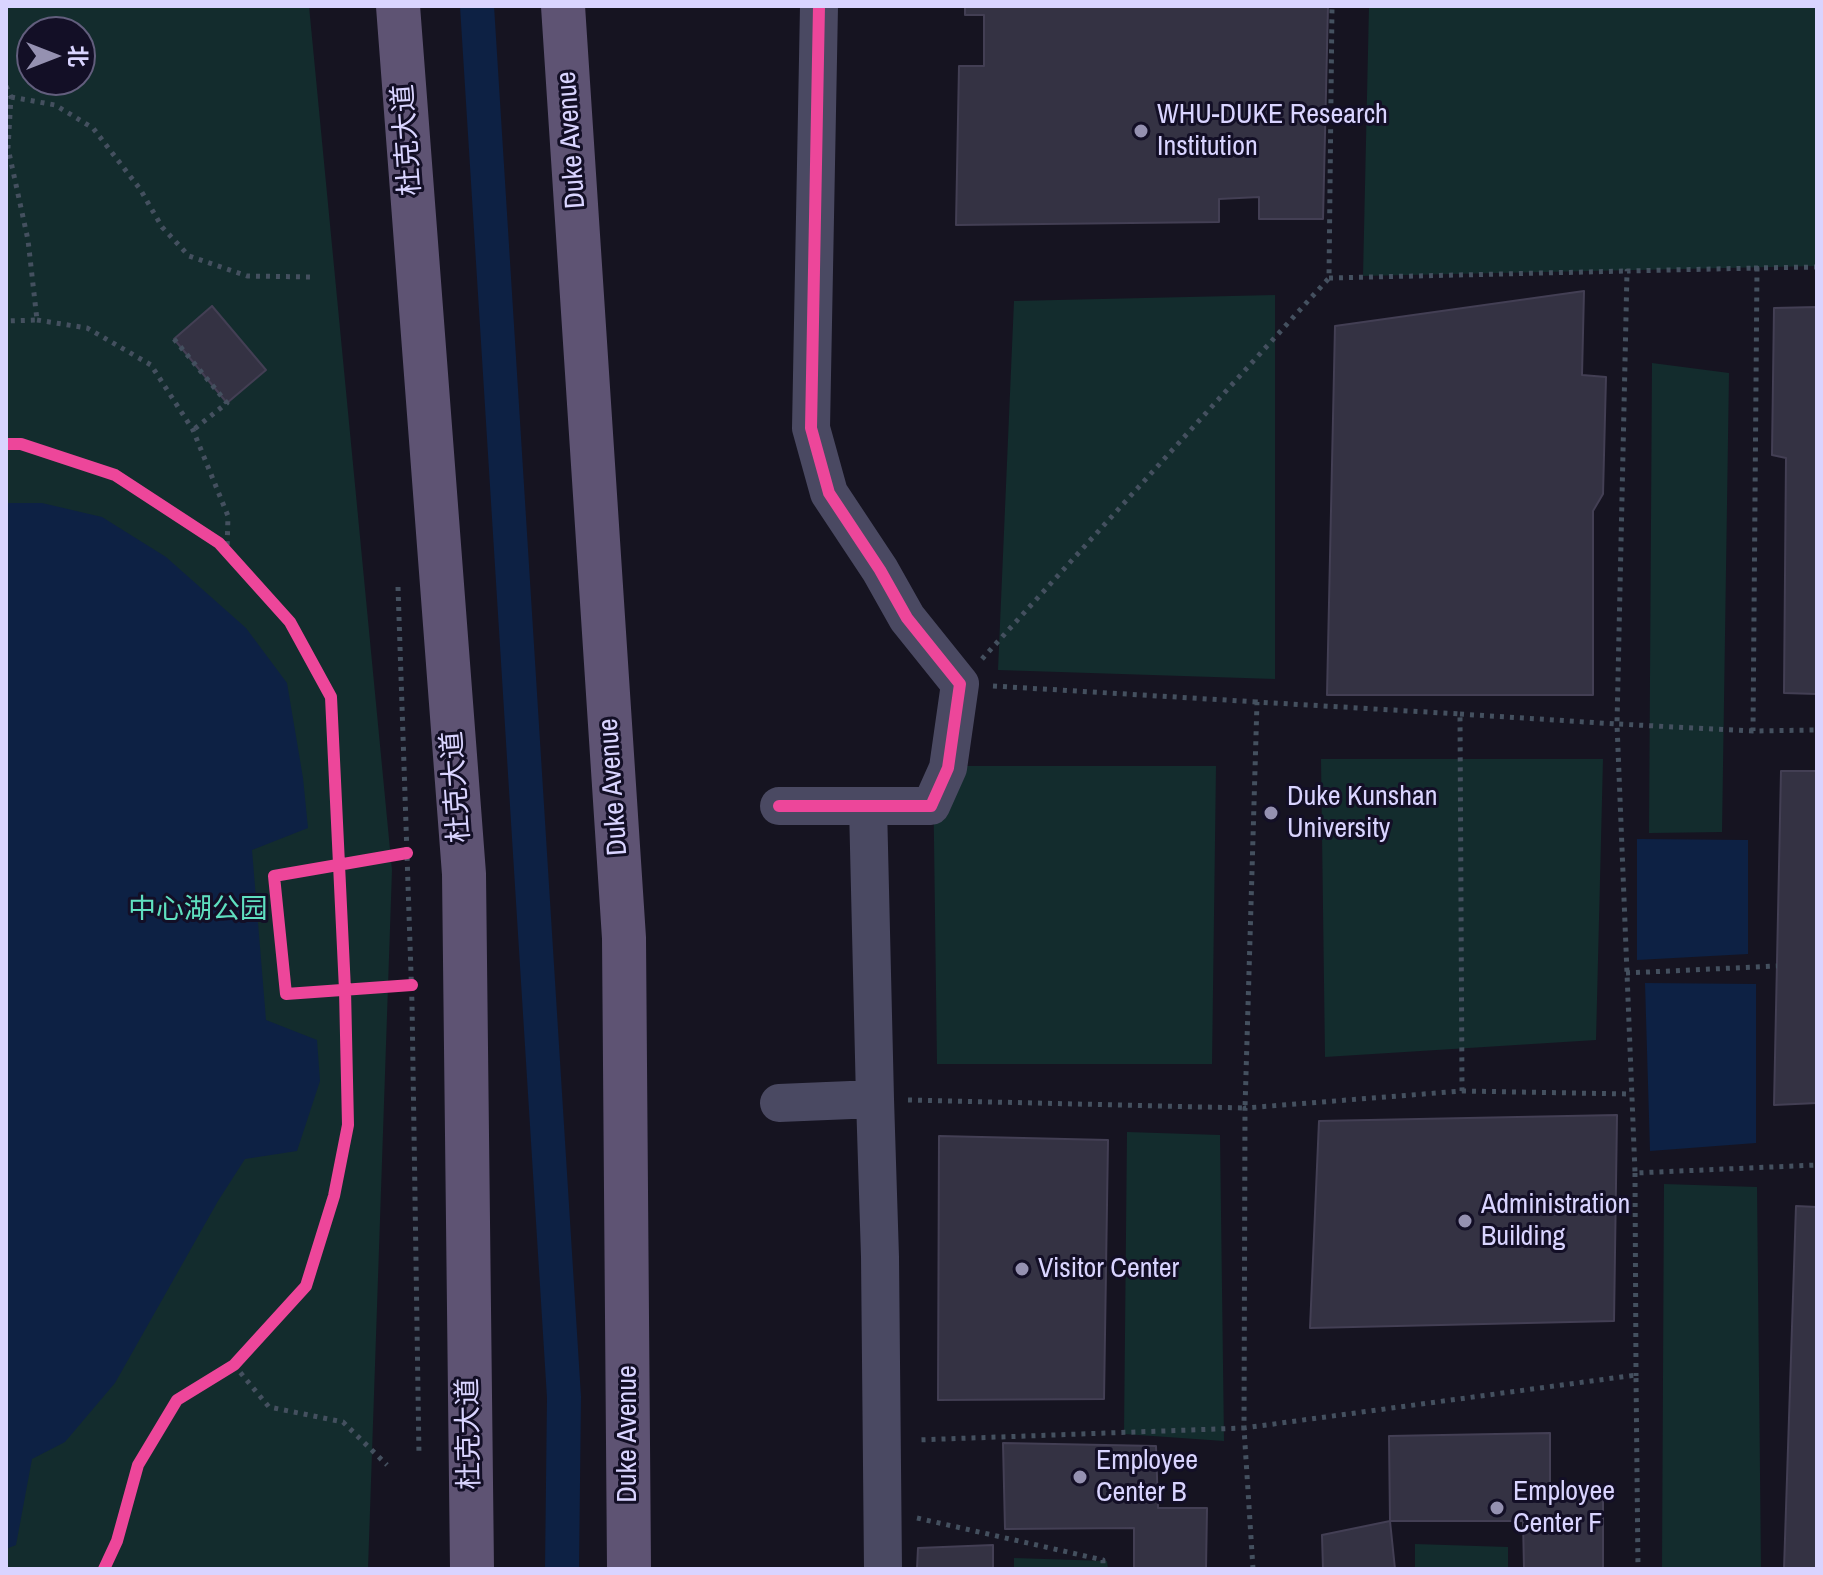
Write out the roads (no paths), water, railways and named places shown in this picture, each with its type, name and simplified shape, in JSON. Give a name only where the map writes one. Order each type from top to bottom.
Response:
[{"type":"main road","name":"杜克大道","points":[[398,6],[464,874],[472,1569]]},
{"type":"main road","name":"Duke Avenue","points":[[563,6],[624,938],[629,1569]]},
{"type":"street","points":[[779,806],[931,806],[948,768],[960,684],[907,618],[880,570],[829,493],[811,428],[819,6]]},
{"type":"street","points":[[868,806],[883,1569]]},
{"type":"street","points":[[779,1103],[875,1099]]},
{"type":"water","points":[[6,503],[42,503],[102,517],[166,557],[246,628],[287,683],[308,828],[252,850],[266,1020],[317,1040],[320,1081],[297,1151],[245,1159],[115,1383],[65,1442],[32,1459],[16,1545],[6,1549]]},
{"type":"water","points":[[1637,839],[1748,840],[1748,954],[1637,960]]},
{"type":"water","points":[[1645,983],[1756,984],[1756,1143],[1650,1151]]},
{"type":"waterway","points":[[477,6],[564,1397],[562,1569]]},
{"type":"place","name":"WHU-DUKE Research Institution","points":[[1141,131]]},
{"type":"place","name":"Duke Kunshan University","points":[[1271,813]]},
{"type":"place","name":"Administration Building","points":[[1465,1221]]},
{"type":"place","name":"Visitor Center","points":[[1022,1269]]},
{"type":"place","name":"Employee Center B","points":[[1080,1477]]},
{"type":"place","name":"Employee Center F","points":[[1497,1508]]},
{"type":"park label","name":"中心湖公园","points":[[198,910]]}]
